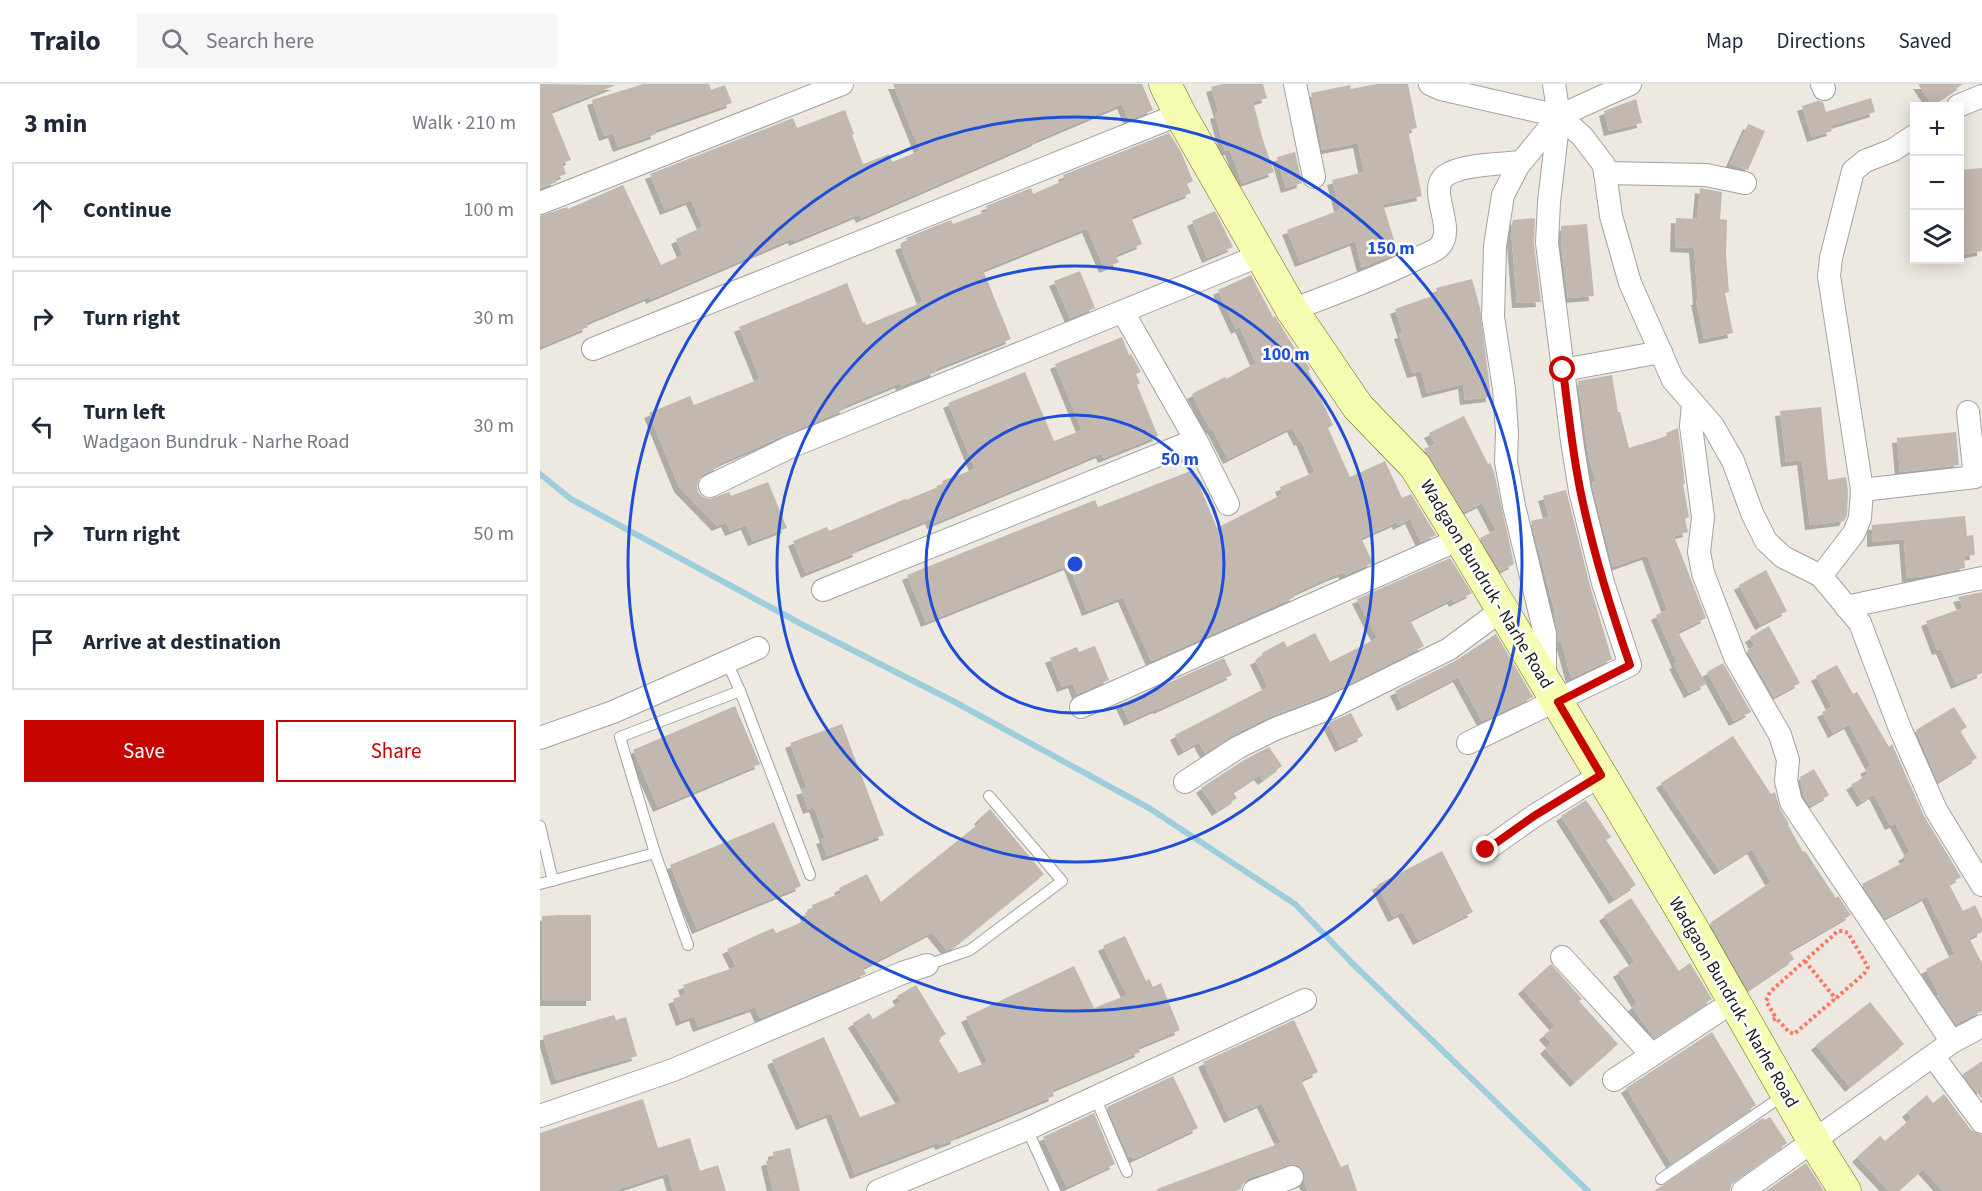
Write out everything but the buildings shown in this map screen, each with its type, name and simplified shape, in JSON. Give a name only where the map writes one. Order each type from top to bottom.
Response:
[{"type":"street","points":[[540,203],[842,84]]},
{"type":"street","name":"Wadgaon Bundruk - Narhe Road","points":[[1165,84],[1292,310],[1358,407],[1415,466],[1503,609],[1734,1001],[1765,1026],[1786,1094],[1845,1191]]},
{"type":"street","points":[[1295,84],[1314,177]]},
{"type":"street","points":[[1430,84],[1441,89],[1559,116],[1582,136],[1604,165],[1611,216],[1630,283],[1673,380],[1713,426],[1733,461],[1752,513],[1766,541],[1783,556],[1821,576],[1860,623],[1899,726],[1936,810],[1982,885]]},
{"type":"street","points":[[1468,743],[1551,691],[1630,665],[1603,583],[1580,491],[1572,441],[1547,243],[1549,202],[1559,116],[1554,84]]},
{"type":"street","points":[[1551,691],[1545,634],[1514,506],[1506,462],[1507,432],[1504,389],[1493,317],[1495,246],[1503,195],[1521,162],[1559,116],[1630,84]]},
{"type":"street","points":[[1964,104],[1982,96]]},
{"type":"street","points":[[593,349],[1180,114]]},
{"type":"street","points":[[1821,576],[1854,533],[1860,518],[1862,490],[1830,276],[1831,258],[1853,171],[1865,161],[1893,150],[1910,138]]},
{"type":"street","points":[[1292,310],[1404,265],[1439,248],[1445,238],[1446,228],[1439,198],[1440,182],[1447,174],[1466,169],[1521,162]]},
{"type":"street","points":[[1605,173],[1707,176],[1745,183]]},
{"type":"street","points":[[710,486],[790,447],[1261,255]]},
{"type":"street","points":[[1123,312],[1196,440],[1228,504]]},
{"type":"street","points":[[1563,370],[1661,352]]},
{"type":"street","points":[[1693,403],[1691,426],[1703,517],[1699,552],[1703,573],[1735,657],[1780,735],[1788,760],[1786,781],[1791,802],[1953,1042]]},
{"type":"street","points":[[1862,490],[1975,477],[1968,412]]},
{"type":"street","points":[[823,590],[1196,440]]},
{"type":"street","points":[[1081,706],[1460,539]]},
{"type":"street","points":[[1846,607],[1982,578]]},
{"type":"street","points":[[1185,782],[1238,748],[1275,729],[1330,708],[1449,649],[1503,609]]},
{"type":"street","points":[[540,738],[613,712],[758,648]]},
{"type":"street","points":[[1486,850],[1534,816],[1601,775]]},
{"type":"street","points":[[1562,957],[1652,1055]]},
{"type":"street","points":[[540,1116],[672,1070],[902,973],[927,965]]},
{"type":"street","points":[[878,1191],[1027,1130],[1305,1000]]},
{"type":"street","points":[[1614,1080],[1734,1001]]},
{"type":"street","points":[[1743,1191],[1953,1042],[1982,1026]]},
{"type":"street","points":[[1933,1056],[1982,1122]]},
{"type":"street","points":[[1254,1191],[1292,1177]]},
{"type":"lane","points":[[727,662],[810,875]]},
{"type":"lane","points":[[688,945],[655,853],[620,737],[740,691]]},
{"type":"lane","points":[[927,965],[970,950],[1062,881],[989,796]]},
{"type":"lane","points":[[540,826],[553,881]]},
{"type":"lane","points":[[540,884],[655,853]]},
{"type":"lane","points":[[1661,1179],[1786,1094]]},
{"type":"lane","points":[[1095,1097],[1127,1172]]},
{"type":"lane","points":[[1027,1130],[1055,1191]]},
{"type":"path","points":[[1838,931],[1843,931],[1848,933],[1869,967],[1836,999],[1794,1034],[1765,1026],[1767,996],[1838,931]]},
{"type":"path","points":[[1805,961],[1836,999]]},
{"type":"waterway","points":[[540,474],[571,499],[805,626],[953,701],[1149,808],[1295,904],[1352,963],[1588,1191]]},
{"type":"route","points":[[1486,850],[1534,816],[1601,775],[1558,702],[1630,665],[1603,583],[1580,491],[1563,370]]}]
